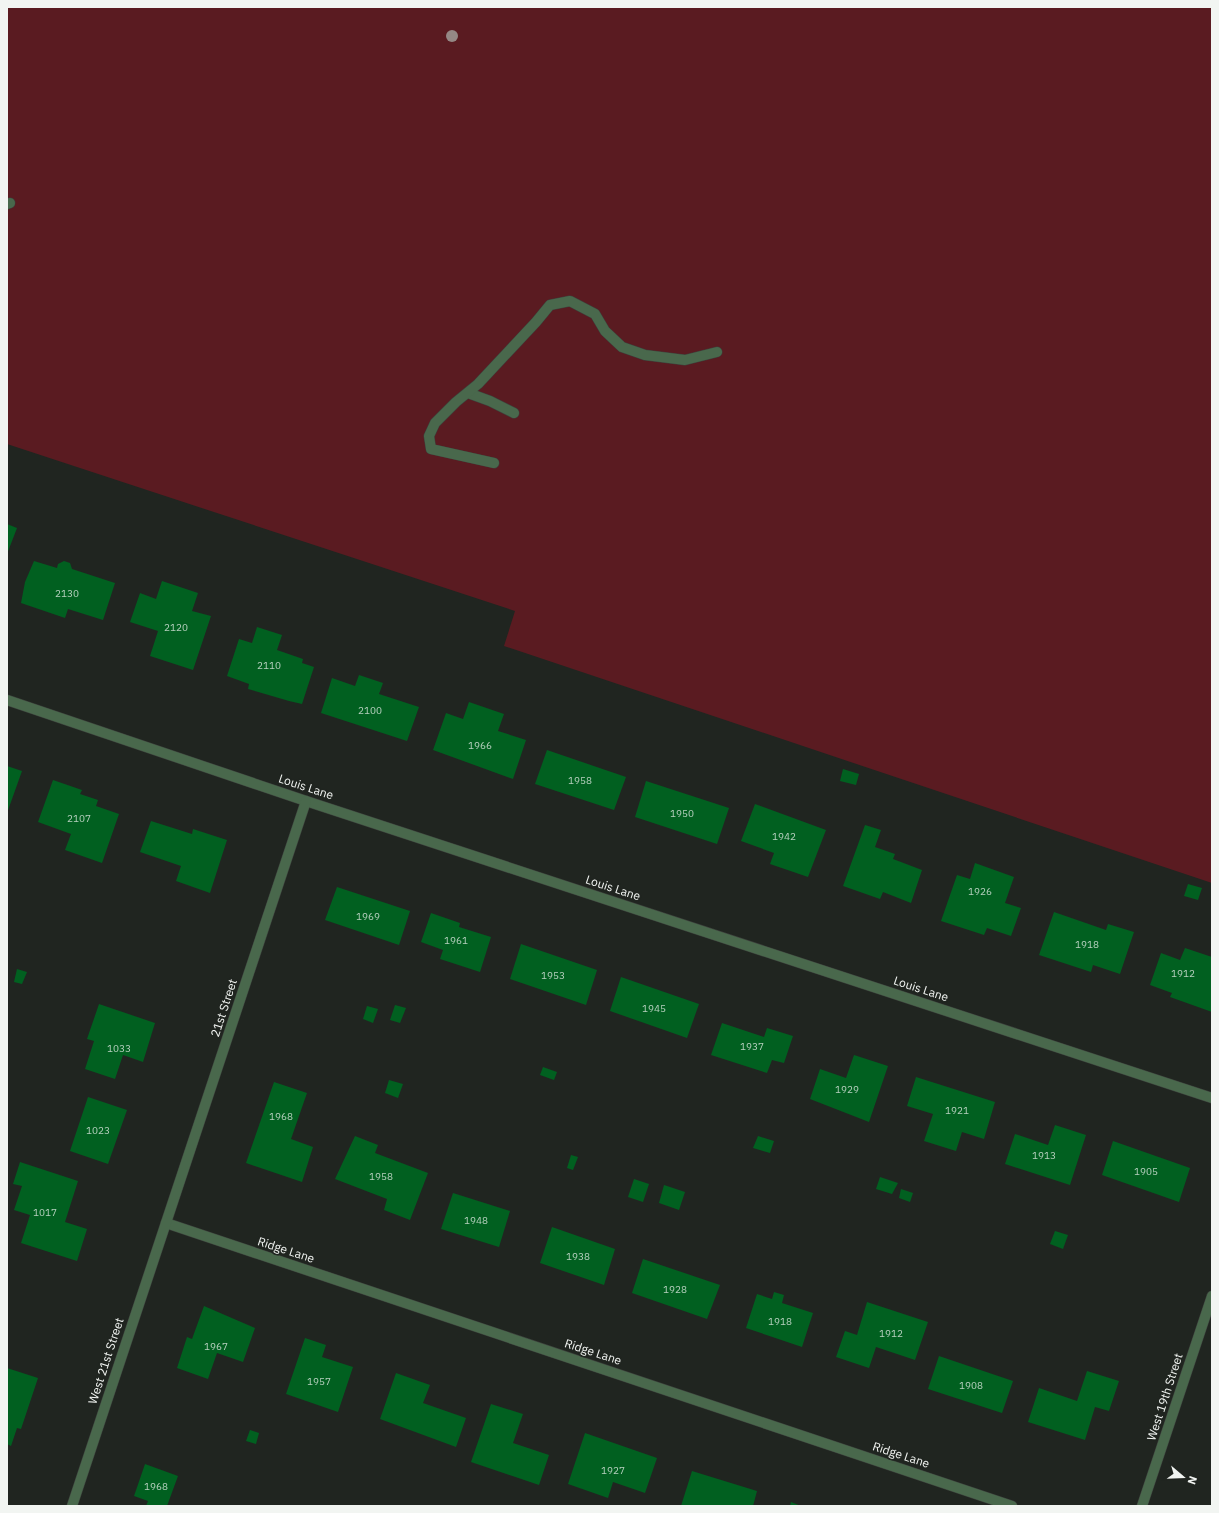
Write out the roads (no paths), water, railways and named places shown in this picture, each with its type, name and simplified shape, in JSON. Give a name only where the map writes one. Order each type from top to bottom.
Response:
[{"type":"street","points":[[494,463],[431,449],[429,436],[435,423],[478,384],[550,305],[570,301],[595,314],[605,331],[622,347],[645,355],[685,360],[717,352]]},
{"type":"street","points":[[468,393],[490,400],[514,413]]},
{"type":"street","name":"Louis Lane","points":[[7,700],[1212,1098]]},
{"type":"street","name":"21st Street","points":[[166,1223],[306,800]]},
{"type":"street","name":"West 21st Street","points":[[72,1506],[166,1223]]},
{"type":"street","name":"Ridge Lane","points":[[166,1223],[1012,1506]]},
{"type":"street","name":"West 19th Street","points":[[1142,1506],[1212,1296]]}]
